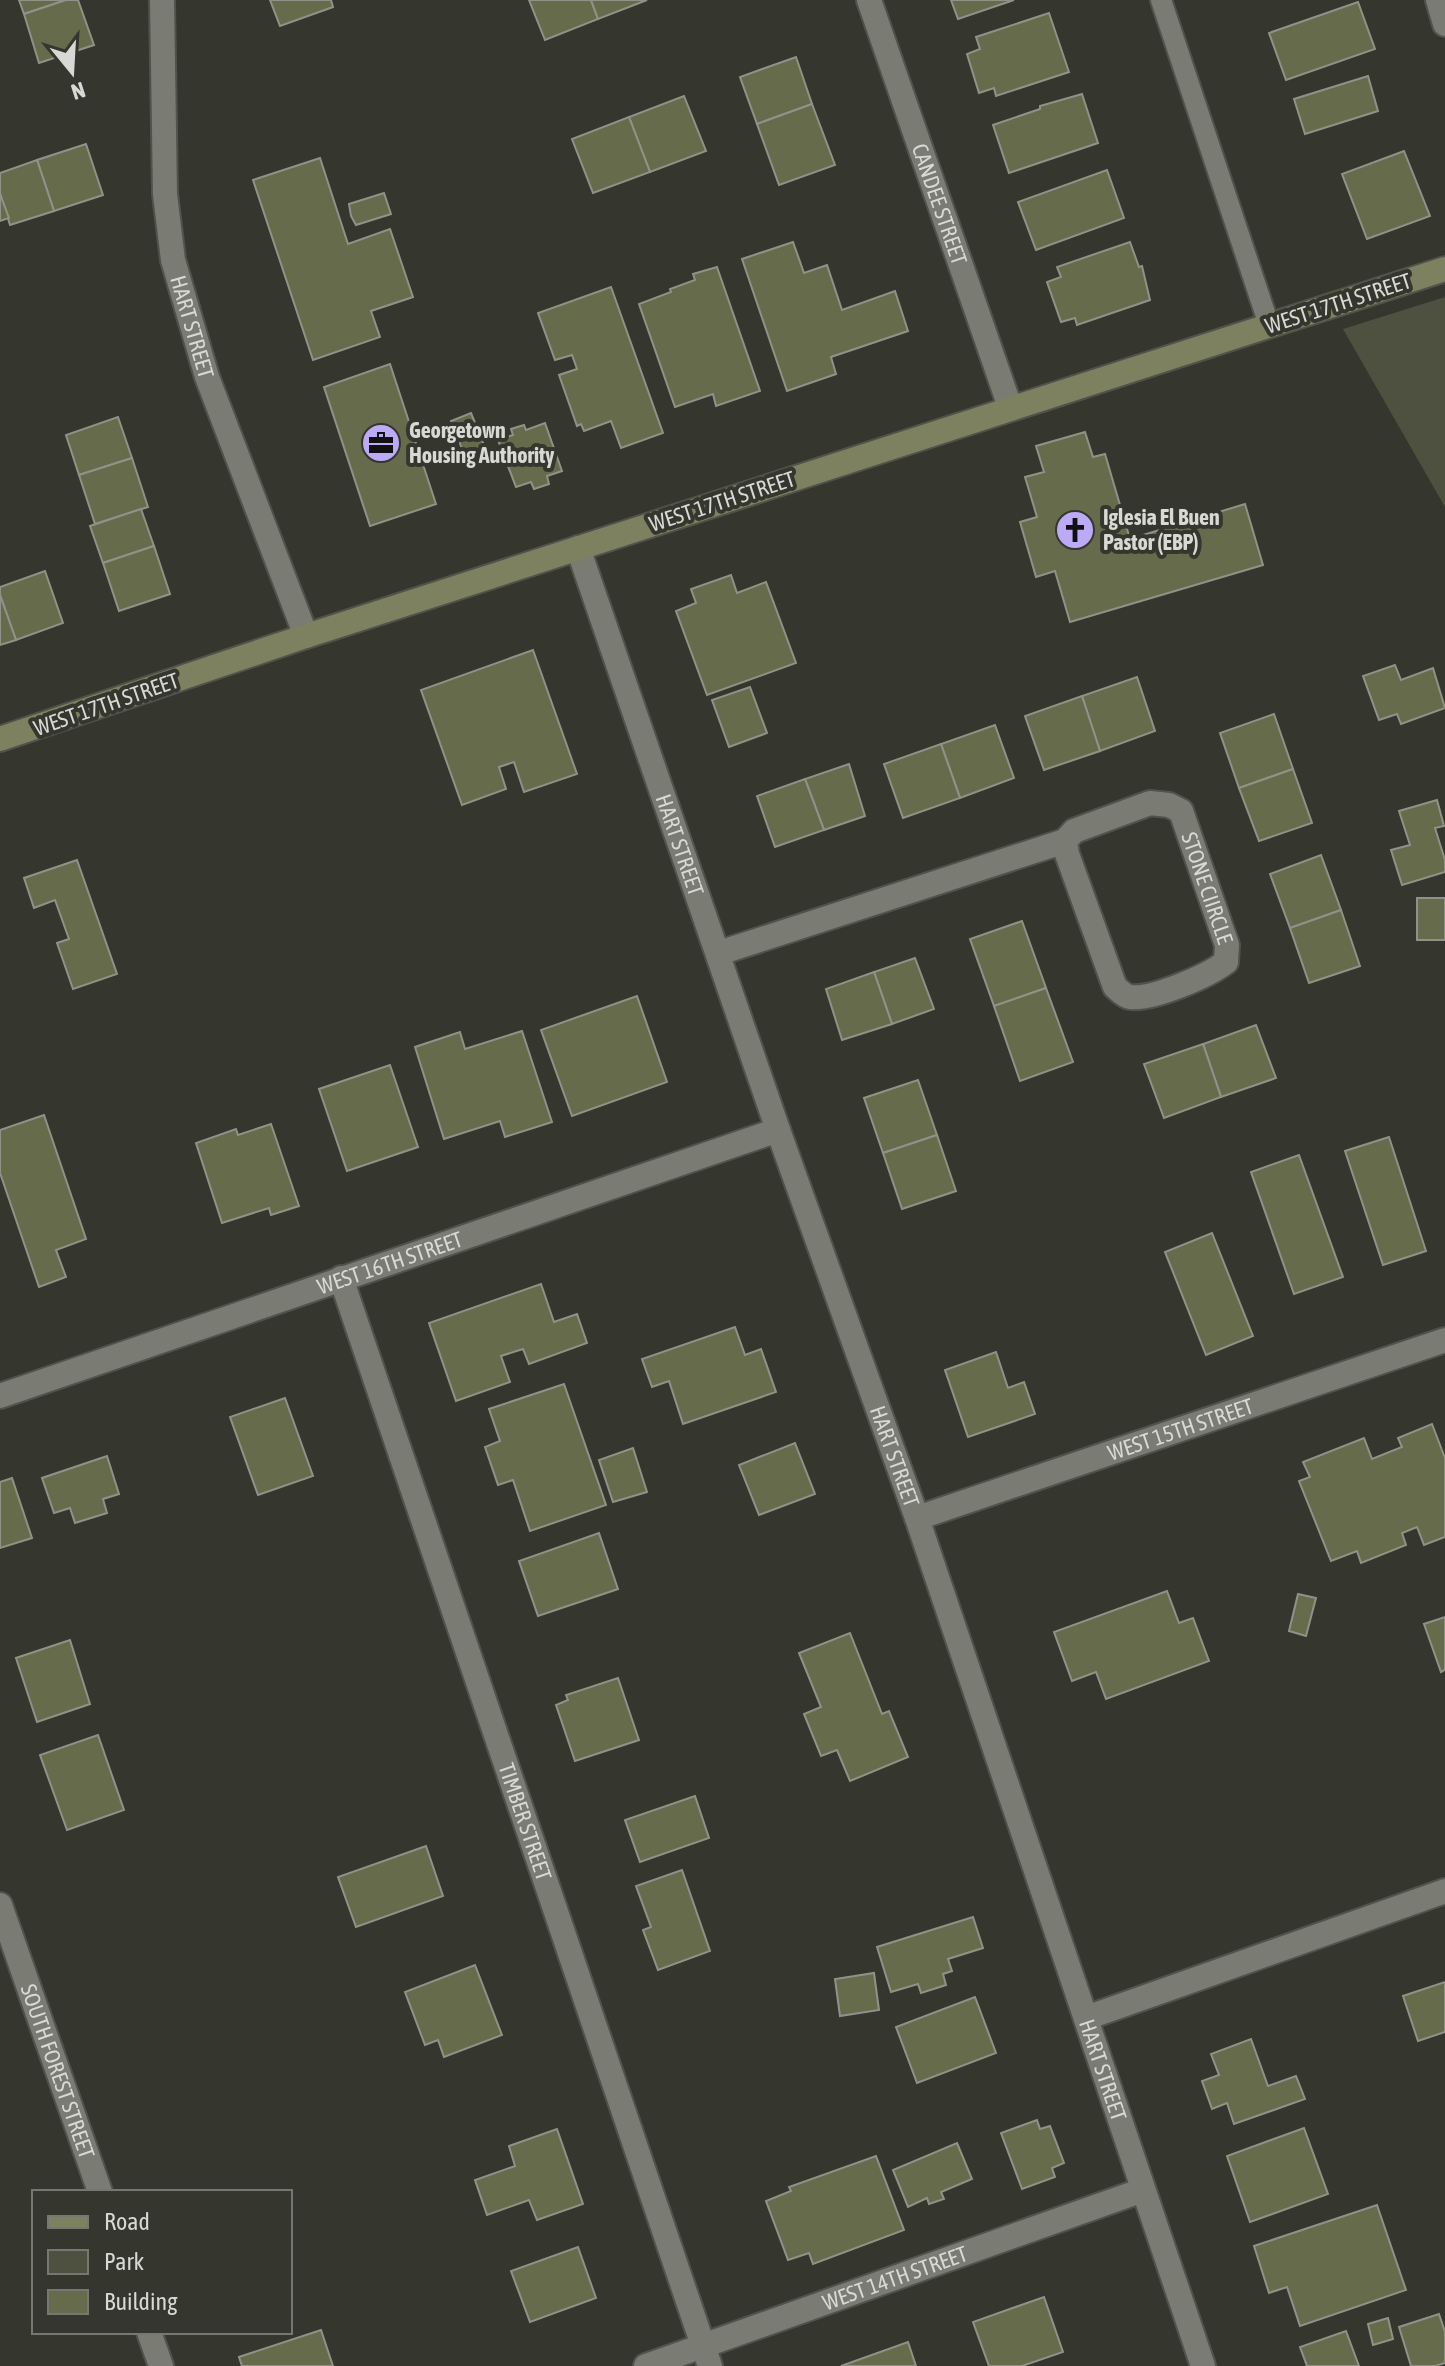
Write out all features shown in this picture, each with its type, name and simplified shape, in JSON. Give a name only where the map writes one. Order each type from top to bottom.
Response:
[{"type":"street","name":"HART STREET","points":[[162,0],[165,194],[173,260],[207,377],[306,636]]},
{"type":"street","name":"CANDEE STREET","points":[[869,0],[1010,407]]},
{"type":"street","points":[[1438,0],[1445,24]]},
{"type":"street","name":"WEST 17TH STREET","points":[[0,739],[1010,407],[1445,269]]},
{"type":"street","name":"HART STREET","points":[[578,548],[778,1130],[917,1518],[1203,2366]]},
{"type":"street","name":"STONE CIIRCLE","points":[[719,953],[1065,841],[1074,831],[1150,803],[1169,805],[1181,811],[1227,945],[1226,962],[1213,972],[1143,997],[1126,996],[1115,987],[1065,841]]},
{"type":"street","name":"WEST 16TH STREET","points":[[0,1396],[778,1130]]},
{"type":"street","name":"TIMBER STREET","points":[[341,1278],[707,2356]]},
{"type":"street","name":"WEST 15TH STREET","points":[[917,1518],[1445,1340]]},
{"type":"street","points":[[1086,2018],[1445,1891]]},
{"type":"street","name":"SOUTH FOREST STREET","points":[[0,1905],[99,2190]]},
{"type":"street","name":"WEST 14TH STREET","points":[[646,2366],[707,2356],[1143,2190]]},
{"type":"street","points":[[150,2334],[161,2366]]},
{"type":"lane","points":[[1161,0],[1269,325]]},
{"type":"green space","points":[[1445,297],[1445,507],[1343,329]]},
{"type":"building","points":[[19,0],[66,0],[24,14]]},
{"type":"building","points":[[66,0],[78,0],[94,45],[39,63],[24,14]]},
{"type":"building","points":[[270,0],[331,0],[333,7],[280,26]]},
{"type":"building","points":[[529,0],[591,0],[598,19],[545,40]]},
{"type":"building","points":[[591,0],[647,0],[598,19]]},
{"type":"building","points":[[951,0],[1014,0],[958,19]]},
{"type":"building","points":[[1358,2],[1375,49],[1286,80],[1269,33]]},
{"type":"building","points":[[1049,13],[1069,72],[996,96],[994,88],[979,93],[967,54],[980,49],[976,37]]},
{"type":"building","points":[[796,57],[812,104],[757,124],[740,77]]},
{"type":"building","points":[[1368,76],[1378,111],[1305,134],[1294,99]]},
{"type":"building","points":[[1082,94],[1098,143],[1009,173],[993,125],[1040,109],[1040,106]]},
{"type":"building","points":[[684,96],[706,151],[650,172],[629,117]]},
{"type":"building","points":[[812,104],[835,165],[779,185],[757,124]]},
{"type":"building","points":[[629,117],[650,172],[593,193],[572,139]]},
{"type":"building","points":[[86,144],[103,195],[54,211],[37,160]]},
{"type":"building","points":[[1404,151],[1430,216],[1367,239],[1342,174]]},
{"type":"building","points":[[320,158],[348,244],[390,229],[413,297],[371,311],[380,337],[313,360],[253,180]]},
{"type":"building","points":[[37,160],[54,211],[10,225],[0,193],[0,173]]},
{"type":"building","points":[[1107,170],[1124,218],[1036,250],[1018,202]]},
{"type":"building","points":[[384,193],[391,214],[356,225],[349,204]]},
{"type":"building","points":[[0,194],[9,218],[0,221]]},
{"type":"building","points":[[793,242],[804,273],[827,265],[842,310],[895,291],[908,331],[831,357],[836,374],[787,391],[742,259]]},
{"type":"building","points":[[1130,242],[1139,267],[1142,266],[1150,300],[1077,325],[1075,318],[1061,322],[1047,282],[1061,277],[1057,267]]},
{"type":"building","points":[[717,267],[760,391],[716,406],[713,394],[675,407],[639,304],[695,280],[693,274]]},
{"type":"building","points":[[611,287],[663,433],[621,448],[611,421],[584,431],[581,424],[577,426],[559,375],[577,369],[572,355],[555,360],[538,313]]},
{"type":"building","points":[[390,364],[436,504],[370,526],[324,387]]},
{"type":"building","points":[[471,413],[484,445],[464,454],[451,421]]},
{"type":"building","points":[[118,417],[132,458],[79,475],[66,435]]},
{"type":"building","points":[[545,423],[562,471],[547,476],[549,484],[534,489],[531,482],[516,487],[498,440],[513,435],[511,429],[524,425],[526,430]]},
{"type":"building","name":"Iglesia El Buen Pastor (EBP)","points":[[1085,432],[1093,457],[1105,454],[1130,539],[1245,504],[1263,565],[1070,622],[1055,571],[1036,577],[1020,522],[1037,517],[1025,477],[1044,472],[1036,446]]},
{"type":"building","points":[[132,458],[148,507],[95,524],[79,475]]},
{"type":"building","points":[[141,509],[154,546],[103,563],[90,526]]},
{"type":"building","points":[[154,546],[170,594],[119,611],[103,563]]},
{"type":"building","points":[[45,571],[63,623],[16,640],[0,587]]},
{"type":"building","points":[[731,575],[737,593],[766,582],[796,663],[707,695],[676,611],[696,603],[691,589]]},
{"type":"building","points":[[0,595],[16,640],[0,645]]},
{"type":"building","points":[[533,650],[577,774],[524,792],[514,762],[499,767],[506,789],[462,805],[421,690]]},
{"type":"building","points":[[1395,665],[1401,680],[1433,668],[1445,708],[1401,724],[1397,714],[1379,720],[1363,676]]},
{"type":"building","points":[[1137,677],[1155,731],[1100,751],[1082,696]]},
{"type":"building","points":[[750,687],[767,733],[729,747],[712,700]]},
{"type":"building","points":[[1082,696],[1100,751],[1044,770],[1025,716]]},
{"type":"building","points":[[1274,714],[1293,769],[1239,788],[1220,733]]},
{"type":"building","points":[[995,725],[1014,778],[960,798],[941,744]]},
{"type":"building","points":[[941,744],[960,798],[903,818],[884,764]]},
{"type":"building","points":[[849,764],[865,816],[824,830],[805,779]]},
{"type":"building","points":[[1293,769],[1312,823],[1259,841],[1239,788]]},
{"type":"building","points":[[805,779],[824,830],[775,847],[757,796]]},
{"type":"building","points":[[1437,800],[1444,826],[1435,828],[1445,860],[1445,872],[1402,885],[1391,850],[1410,845],[1399,811]]},
{"type":"building","points":[[1321,855],[1341,910],[1290,928],[1270,874]]},
{"type":"building","points":[[77,860],[117,974],[73,989],[57,943],[69,939],[55,900],[34,908],[24,878]]},
{"type":"building","points":[[1417,898],[1445,898],[1445,940],[1417,940]]},
{"type":"building","points":[[1341,910],[1360,966],[1309,983],[1290,928]]},
{"type":"building","points":[[1022,921],[1046,988],[994,1006],[970,939]]},
{"type":"building","points":[[915,958],[934,1009],[892,1024],[874,972]]},
{"type":"building","points":[[874,972],[892,1024],[842,1040],[826,989]]},
{"type":"building","points":[[1046,988],[1073,1062],[1020,1081],[994,1006]]},
{"type":"building","points":[[637,996],[667,1082],[572,1116],[541,1030]]},
{"type":"building","points":[[1256,1025],[1276,1078],[1221,1097],[1203,1044]]},
{"type":"building","points":[[522,1031],[552,1122],[505,1137],[500,1121],[444,1139],[415,1047],[460,1032],[465,1049]]},
{"type":"building","points":[[1203,1044],[1221,1097],[1164,1118],[1144,1064]]},
{"type":"building","points":[[390,1065],[418,1147],[347,1171],[319,1089]]},
{"type":"building","points":[[918,1080],[937,1135],[883,1153],[864,1098]]},
{"type":"building","points":[[44,1115],[86,1239],[56,1250],[66,1277],[39,1287],[0,1173],[0,1130]]},
{"type":"building","points":[[271,1124],[299,1206],[271,1215],[269,1208],[222,1223],[196,1143],[236,1129],[238,1135]]},
{"type":"building","points":[[937,1135],[956,1191],[902,1209],[883,1153]]},
{"type":"building","points":[[1389,1137],[1426,1251],[1383,1265],[1345,1151]]},
{"type":"building","points":[[1299,1155],[1343,1277],[1294,1294],[1251,1172]]},
{"type":"building","points":[[1212,1233],[1253,1336],[1206,1355],[1165,1252]]},
{"type":"building","points":[[541,1284],[554,1322],[577,1314],[587,1343],[529,1364],[523,1349],[501,1356],[510,1382],[456,1401],[429,1323]]},
{"type":"building","points":[[735,1327],[745,1355],[761,1349],[776,1392],[683,1424],[669,1381],[652,1387],[642,1359]]},
{"type":"building","points":[[996,1352],[1008,1388],[1024,1382],[1035,1414],[968,1437],[945,1370]]},
{"type":"building","points":[[564,1384],[606,1505],[530,1531],[513,1480],[498,1485],[485,1447],[500,1441],[489,1409]]},
{"type":"building","points":[[285,1398],[313,1476],[258,1495],[230,1417]]},
{"type":"building","points":[[1432,1424],[1445,1458],[1445,1537],[1424,1545],[1417,1527],[1402,1533],[1406,1545],[1361,1563],[1357,1551],[1331,1561],[1299,1481],[1310,1477],[1303,1462],[1364,1438],[1372,1459],[1402,1447],[1398,1438]]},
{"type":"building","points":[[795,1443],[815,1494],[759,1515],[739,1465]]},
{"type":"building","points":[[633,1448],[647,1492],[613,1502],[599,1460]]},
{"type":"building","points":[[107,1456],[119,1494],[103,1499],[107,1513],[75,1523],[70,1508],[54,1513],[42,1478]]},
{"type":"building","points":[[12,1478],[32,1538],[0,1548],[0,1482]]},
{"type":"building","points":[[599,1533],[618,1589],[538,1616],[519,1561]]},
{"type":"building","points":[[1167,1591],[1179,1623],[1193,1618],[1209,1661],[1106,1699],[1096,1672],[1072,1681],[1054,1632]]},
{"type":"building","points":[[1298,1594],[1316,1598],[1306,1636],[1289,1631]]},
{"type":"building","points":[[1445,1617],[1445,1670],[1441,1672],[1424,1624]]},
{"type":"building","points":[[850,1633],[882,1714],[889,1711],[908,1757],[850,1781],[837,1750],[821,1756],[804,1714],[821,1707],[799,1653]]},
{"type":"building","points":[[70,1640],[90,1704],[37,1722],[16,1658]]},
{"type":"building","points":[[618,1678],[639,1740],[575,1761],[556,1705],[568,1700],[566,1695]]},
{"type":"building","points":[[98,1735],[124,1810],[67,1830],[40,1755]]},
{"type":"building","points":[[695,1796],[709,1838],[640,1862],[625,1820]]},
{"type":"building","points":[[426,1846],[443,1896],[356,1927],[338,1877]]},
{"type":"building","points":[[682,1870],[710,1951],[658,1970],[643,1930],[651,1927],[636,1886]]},
{"type":"building","points":[[973,1917],[983,1948],[948,1959],[952,1971],[943,1974],[946,1985],[921,1993],[918,1984],[891,1992],[877,1947]]},
{"type":"building","points":[[475,1965],[502,2035],[444,2057],[438,2040],[425,2045],[405,1992]]},
{"type":"building","points":[[874,1973],[879,2010],[840,2016],[835,1979]]},
{"type":"building","points":[[1445,1982],[1445,2032],[1418,2041],[1403,1996]]},
{"type":"building","points":[[975,1997],[996,2053],[917,2083],[896,2027]]},
{"type":"building","points":[[1251,2039],[1268,2086],[1296,2076],[1305,2099],[1234,2124],[1227,2103],[1212,2109],[1202,2081],[1219,2075],[1211,2054]]},
{"type":"building","points":[[1037,2120],[1040,2129],[1050,2126],[1064,2163],[1052,2168],[1055,2177],[1022,2189],[1001,2133]]},
{"type":"building","points":[[1304,2128],[1328,2194],[1250,2222],[1227,2156]]},
{"type":"building","points":[[557,2129],[583,2204],[537,2220],[529,2200],[487,2215],[475,2180],[515,2166],[509,2146]]},
{"type":"building","points":[[957,2143],[972,2179],[941,2192],[944,2199],[929,2204],[927,2198],[908,2207],[893,2170]]},
{"type":"building","points":[[876,2156],[904,2230],[813,2264],[809,2253],[788,2260],[766,2201],[791,2191],[789,2187]]},
{"type":"building","points":[[1377,2205],[1406,2290],[1300,2326],[1287,2287],[1269,2293],[1254,2246]]},
{"type":"building","points":[[578,2247],[596,2298],[530,2322],[511,2271]]},
{"type":"building","points":[[1044,2297],[1063,2352],[1022,2366],[989,2366],[973,2322]]},
{"type":"building","points":[[1439,2314],[1445,2332],[1445,2363],[1411,2366],[1399,2327]]},
{"type":"building","points":[[1388,2318],[1393,2339],[1373,2345],[1368,2324]]},
{"type":"building","points":[[321,2330],[333,2366],[242,2366],[239,2357]]},
{"type":"building","points":[[1346,2331],[1359,2366],[1307,2366],[1300,2347]]},
{"type":"building","points":[[908,2342],[916,2366],[841,2366]]},
{"type":"place","name":"Georgetown Housing Authority","points":[[381,443]]},
{"type":"place","name":"Iglesia El Buen Pastor (EBP)","points":[[1075,530]]}]
